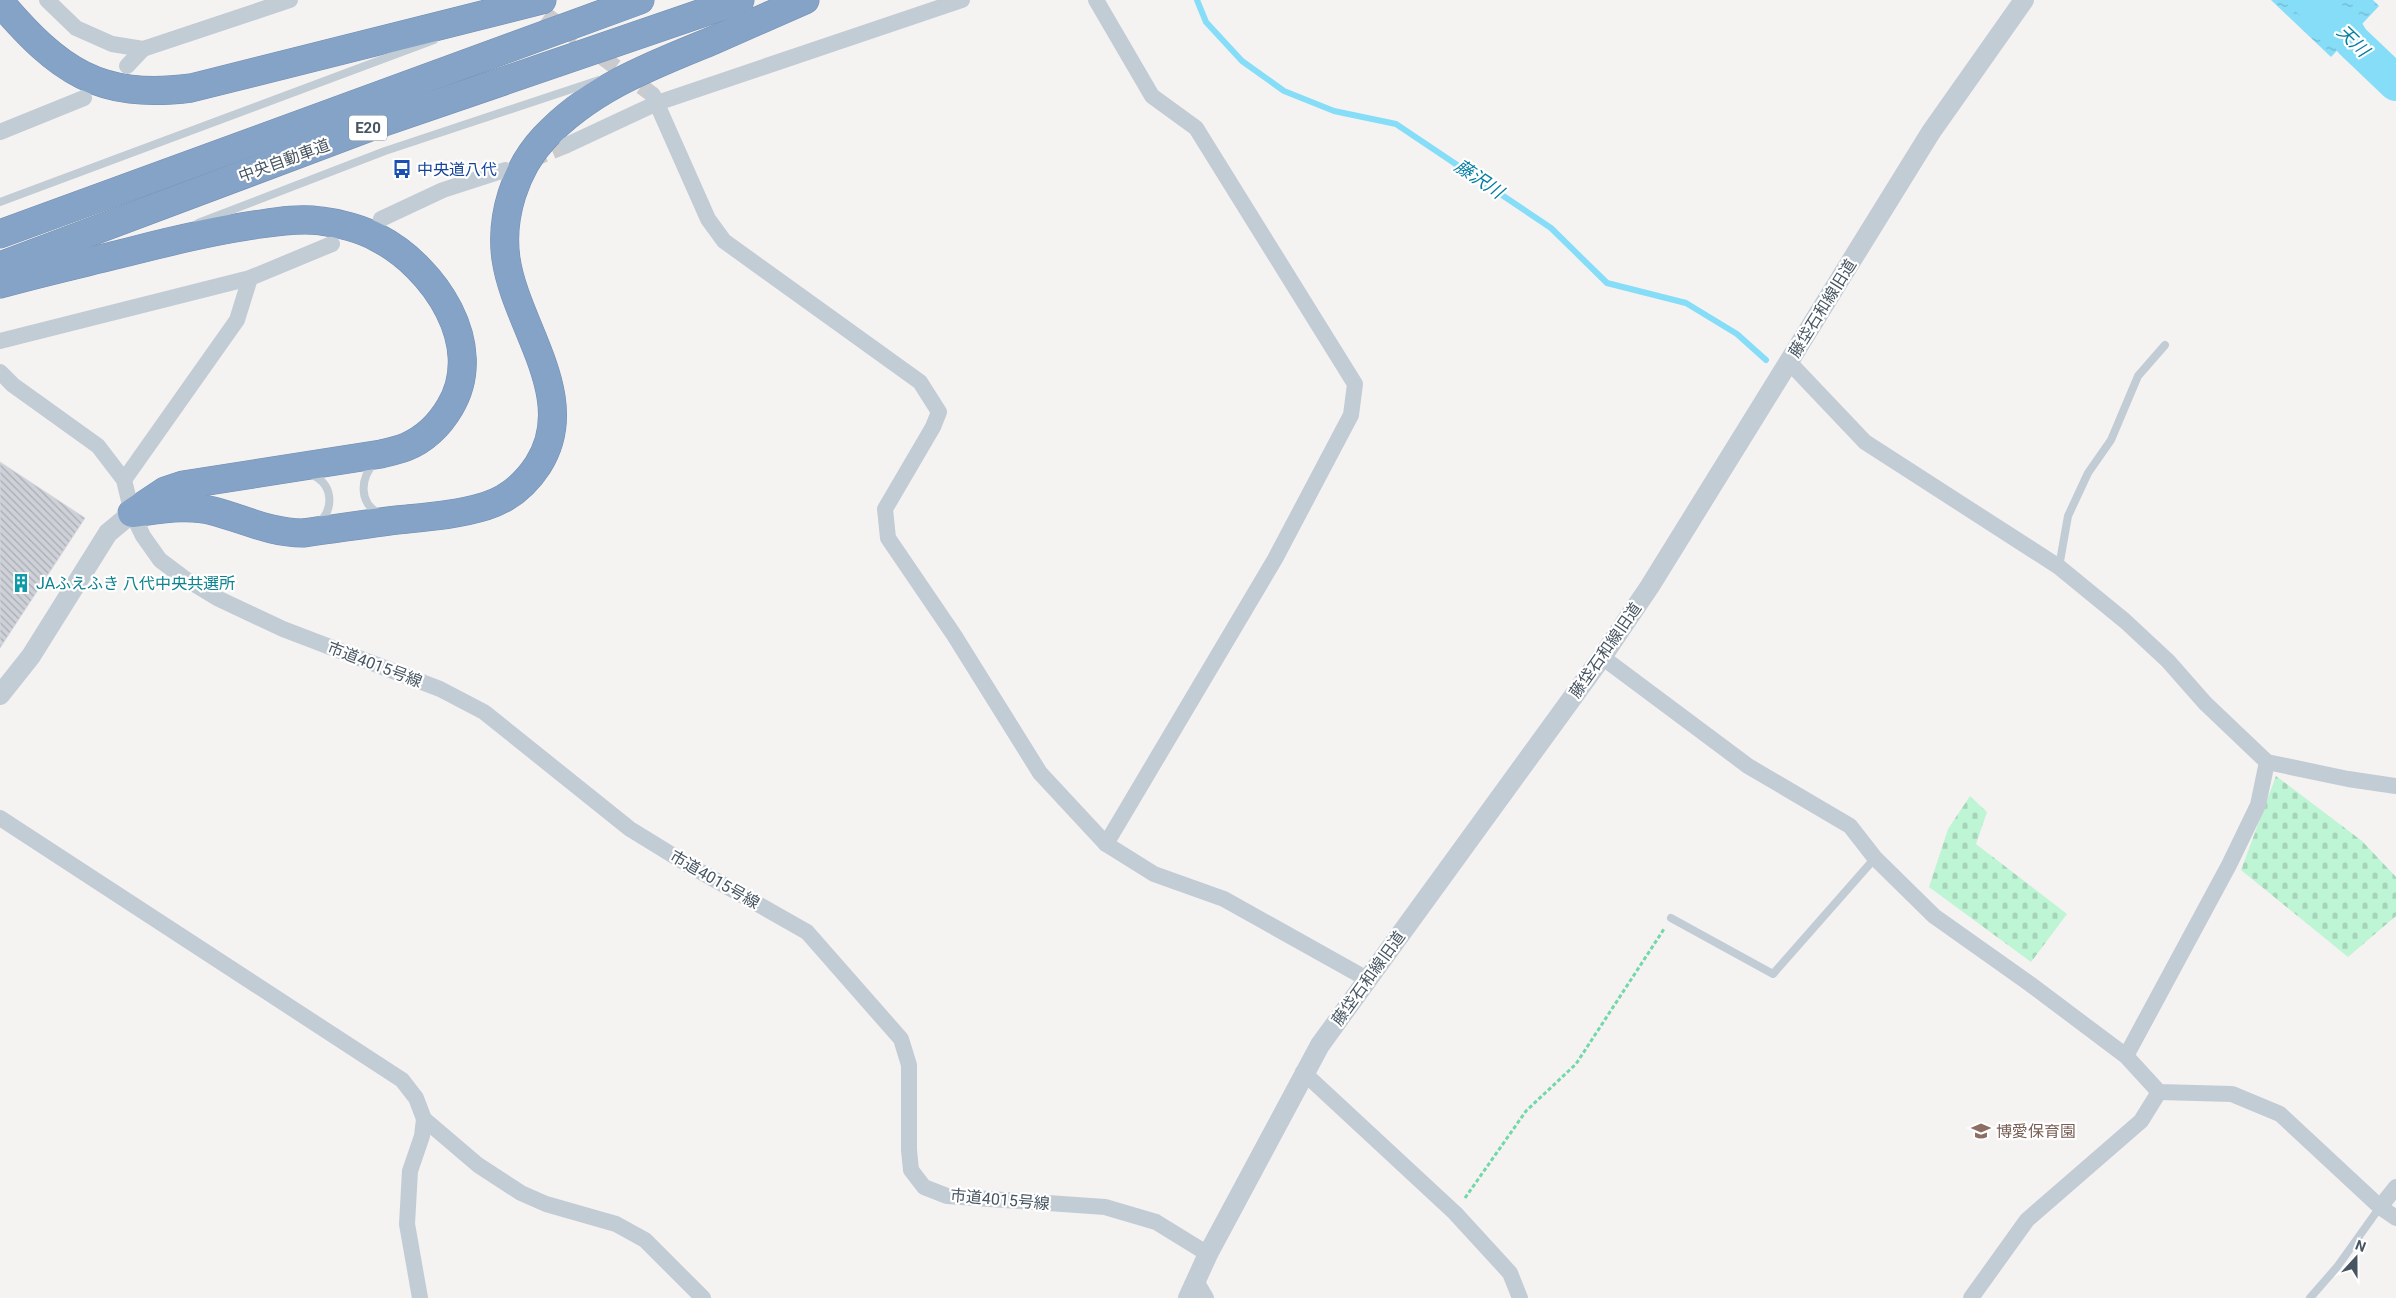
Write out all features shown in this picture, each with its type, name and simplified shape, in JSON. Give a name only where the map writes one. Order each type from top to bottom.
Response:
[{"type":"highway","points":[[0,2],[42,47],[64,65],[92,80],[116,87],[158,92],[191,88],[542,0]]},
{"type":"highway","name":"中央自動車道","points":[[0,234],[640,0]]},
{"type":"highway","name":"中央自動車道","points":[[0,266],[381,123],[740,0]]},
{"type":"highway","points":[[132,513],[184,508],[211,511],[283,533],[303,533],[457,513],[487,506],[512,494],[530,477],[544,454],[552,430],[553,403],[546,374],[514,293],[506,258],[505,228],[510,200],[522,169],[543,139],[596,94],[645,68],[805,0]]},
{"type":"highway","points":[[0,284],[215,230],[291,220],[321,221],[349,227],[378,238],[421,271],[437,290],[455,325],[462,354],[461,378],[455,399],[447,412],[427,435],[408,446],[381,454],[183,485],[165,491],[132,513]]},
{"type":"street","points":[[48,0],[76,28],[112,44],[143,50]]},
{"type":"street","points":[[127,66],[143,50],[290,0]]},
{"type":"street","points":[[567,145],[655,99],[962,0]]},
{"type":"street","points":[[1096,0],[1152,96],[1196,128],[1355,384],[1351,415],[1276,559],[1106,844]]},
{"type":"street","name":"藤垈石和線旧道","points":[[1197,1292],[1208,1254],[1320,1044],[1602,656],[1655,578],[1931,132],[2024,0]]},
{"type":"street","points":[[0,132],[84,98]]},
{"type":"street","points":[[655,99],[708,219],[724,242],[920,382],[939,412],[933,427],[885,509],[888,538],[954,635],[1040,773],[1106,844],[1154,874],[1224,899],[1367,979]]},
{"type":"street","points":[[381,219],[443,190],[505,170]]},
{"type":"street","points":[[0,341],[250,278],[332,244]]},
{"type":"street","points":[[0,372],[13,385],[98,446],[124,480],[237,320],[250,278]]},
{"type":"street","points":[[1789,362],[1865,442],[2059,567],[2168,661],[2206,704],[2268,762],[2348,779],[2396,786]]},
{"type":"street","name":"市道4015号線","points":[[124,480],[132,513],[143,536],[160,560],[184,578],[217,598],[283,629],[440,689],[484,712],[630,829],[687,864],[808,932],[901,1039],[909,1065],[909,1150],[911,1170],[924,1187],[947,1196],[1105,1206],[1156,1222],[1208,1254]]},
{"type":"street","points":[[0,695],[31,656],[108,533],[132,513]]},
{"type":"street","points":[[1602,656],[1748,766],[1850,826],[1875,858],[1934,916],[2030,984],[2126,1056],[2159,1092],[2232,1094],[2280,1114],[2380,1207],[2396,1218]]},
{"type":"street","points":[[2126,1056],[2229,865],[2258,805],[2268,762]]},
{"type":"street","points":[[0,818],[402,1080],[416,1098],[424,1118],[478,1165],[521,1193],[546,1204],[616,1224],[645,1240],[703,1298]]},
{"type":"street","points":[[1304,1072],[1455,1213],[1510,1273],[1520,1298]]},
{"type":"street","points":[[1971,1298],[2027,1220],[2141,1121],[2159,1092]]},
{"type":"street","points":[[420,1298],[407,1224],[408,1185],[422,1136],[424,1118]]},
{"type":"street","points":[[2380,1207],[2396,1187]]},
{"type":"lane","points":[[448,34],[500,11]]},
{"type":"lane","points":[[0,202],[439,37]]},
{"type":"lane","points":[[144,248],[225,211],[385,151],[571,87],[645,68]]},
{"type":"lane","points":[[2059,567],[2068,516],[2088,473],[2111,440],[2138,376],[2165,345]]},
{"type":"lane","points":[[381,454],[364,479],[363,491],[366,501],[375,512],[393,521]]},
{"type":"lane","points":[[293,469],[313,476],[325,483],[330,494],[330,506],[325,517],[317,525],[303,533]]},
{"type":"lane","points":[[1672,918],[1773,974],[1875,858]]},
{"type":"lane","points":[[2310,1298],[2337,1267],[2380,1207]]},
{"type":"path","points":[[1455,1213],[1526,1112],[1576,1064],[1672,918]]},
{"type":"green space","points":[[2276,776],[2362,841],[2396,877],[2396,916],[2348,957],[2241,870]]},
{"type":"green space","points":[[1970,796],[1987,812],[1976,844],[2067,914],[2031,962],[1929,887],[1948,829]]},
{"type":"water","points":[[2271,0],[2373,0],[2379,6],[2331,57]]},
{"type":"building","name":"JAふえふき 八代中央共選所","points":[[0,462],[85,518],[0,648]]},
{"type":"waterway","name":"藤沢川","points":[[1197,0],[1206,22],[1242,61],[1284,91],[1334,111],[1396,124],[1551,228],[1607,283],[1686,303],[1737,334],[1766,360]]},
{"type":"waterway","name":"天川","points":[[2310,0],[2331,23],[2347,33],[2352,41],[2396,83]]},
{"type":"tunnel","points":[[526,0],[653,95]]},
{"type":"tunnel","points":[[530,160],[567,145]]},
{"type":"place","name":"中央道八代","points":[[402,169]]},
{"type":"place","name":"JAふえふき 八代中央共選所","points":[[21,583]]},
{"type":"place","name":"博愛保育園","points":[[1981,1131]]}]
